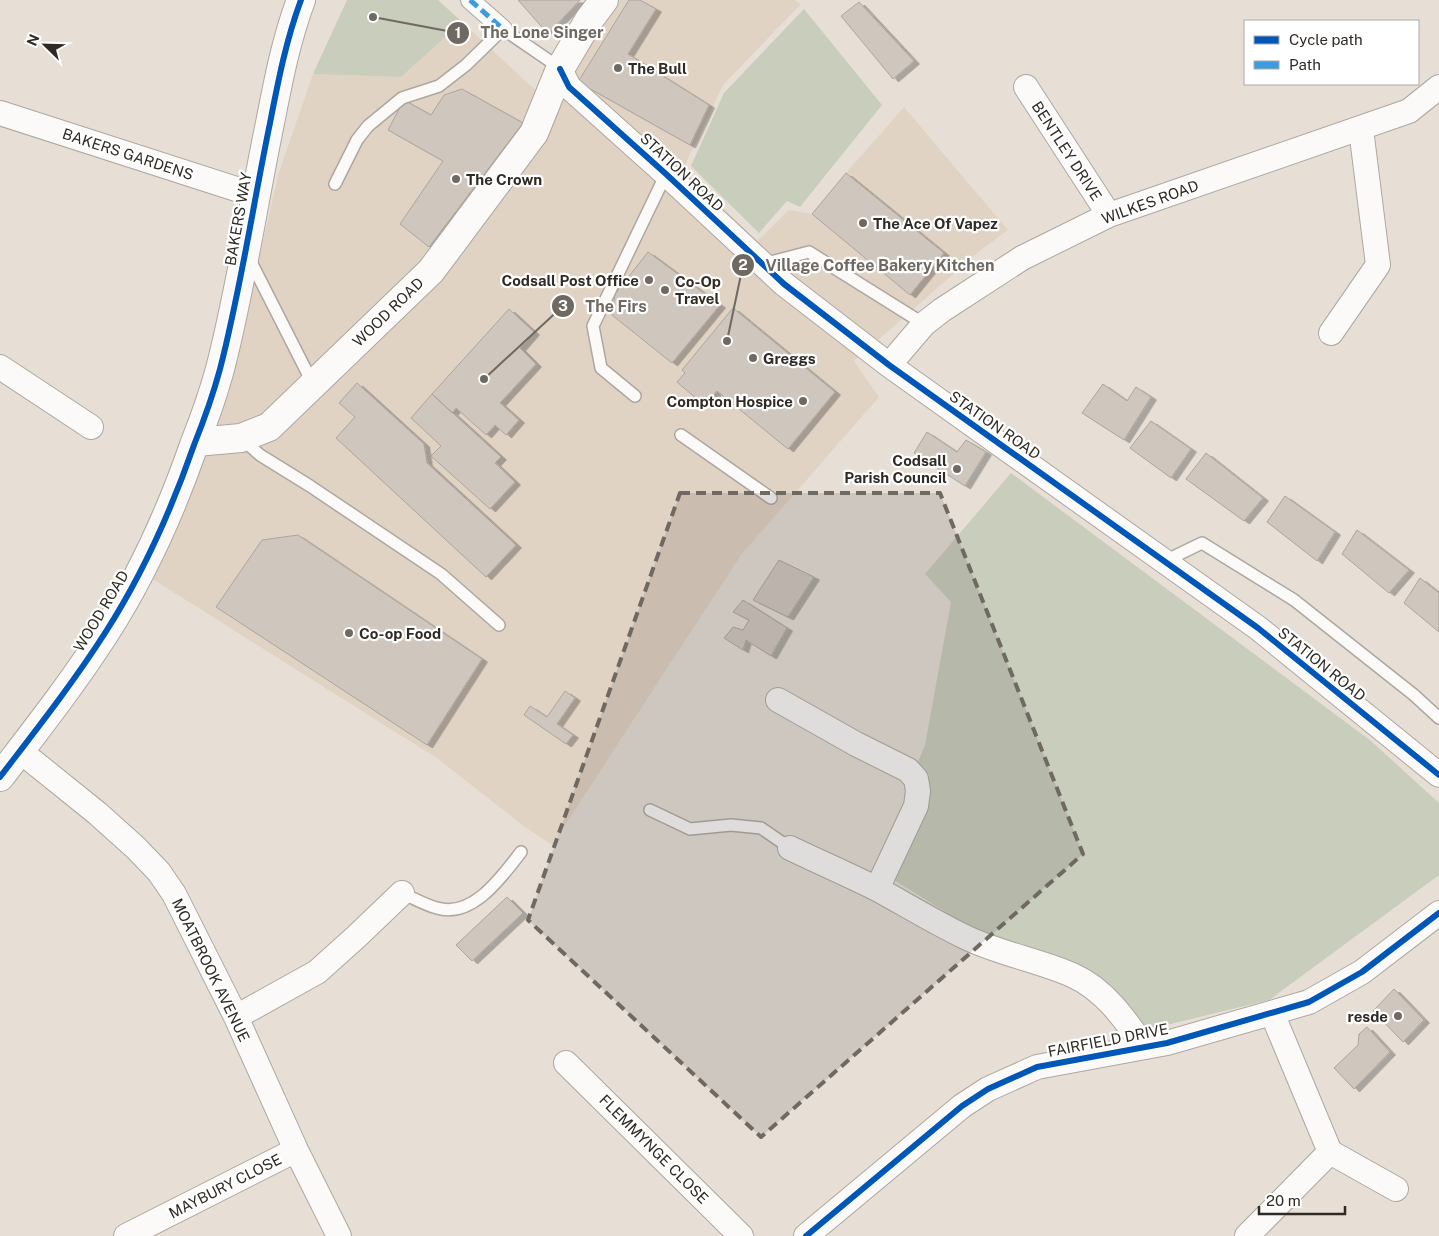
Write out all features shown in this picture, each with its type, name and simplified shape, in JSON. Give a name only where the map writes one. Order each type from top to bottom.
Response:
[{"type":"street","name":"BAKERS WAY","points":[[196,442],[213,396],[220,368],[246,252],[255,195],[280,72],[301,0]]},
{"type":"street","points":[[470,0],[503,29]]},
{"type":"street","name":"WOOD ROAD","points":[[0,777],[60,698],[106,632],[157,540],[178,492],[196,442],[241,438],[269,427],[430,271],[534,133],[560,69],[589,20],[604,0]]},
{"type":"street","name":"STATION ROAD","points":[[560,69],[569,87],[784,284],[889,365],[1258,628],[1439,775]]},
{"type":"street","name":"BENTLEY DRIVE","points":[[1026,87],[1109,215]]},
{"type":"street","name":"WILKES ROAD","points":[[889,365],[924,324],[942,310],[1022,258],[1109,215],[1409,111],[1439,87]]},
{"type":"street","name":"BAKERS GARDENS","points":[[0,113],[255,195]]},
{"type":"street","points":[[1331,334],[1378,265],[1361,129]]},
{"type":"street","points":[[0,367],[92,427]]},
{"type":"street","points":[[778,700],[856,744],[908,770],[916,780],[918,791],[916,806],[877,890]]},
{"type":"street","name":"MOATBROOK AVENUE","points":[[20,751],[97,813],[136,848],[159,872],[174,894],[236,1017],[296,1150],[339,1236]]},
{"type":"street","points":[[790,848],[877,890],[966,938],[1004,953],[1074,976],[1102,995],[1124,1018],[1144,1047]]},
{"type":"street","points":[[236,1017],[317,972],[402,892]]},
{"type":"street","name":"FAIRFIELD DRIVE","points":[[806,1236],[962,1106],[988,1089],[1037,1067],[1167,1043],[1309,1002],[1362,972],[1439,913]]},
{"type":"street","points":[[1272,1013],[1330,1152],[1396,1189]]},
{"type":"street","name":"FLEMMYNGE CLOSE","points":[[566,1063],[741,1236]]},
{"type":"street","name":"MAYBURY CLOSE","points":[[126,1236],[296,1150]]},
{"type":"street","points":[[1247,1236],[1330,1152]]},
{"type":"lane","points":[[334,184],[357,140],[368,126],[402,98],[439,86],[466,64],[503,29],[560,69]]},
{"type":"lane","points":[[635,396],[601,368],[593,326],[666,174]]},
{"type":"lane","points":[[246,252],[313,384]]},
{"type":"lane","points":[[762,264],[809,252],[924,324]]},
{"type":"lane","points":[[681,435],[771,498]]},
{"type":"lane","points":[[241,438],[260,455],[310,486],[441,574],[499,625]]},
{"type":"lane","points":[[1165,561],[1202,542],[1294,600],[1414,695],[1439,718]]},
{"type":"lane","points":[[650,810],[690,829],[731,825],[761,828],[790,848]]},
{"type":"lane","points":[[402,892],[438,909],[456,909],[476,902],[497,882],[521,852]]},
{"type":"highlighted area","points":[[680,493],[940,493],[1083,854],[761,1137],[528,920]]},
{"type":"shaded area","points":[[620,0],[795,0],[801,4],[723,85],[683,169],[757,241],[789,210],[812,214],[904,107],[1008,230],[982,249],[854,361],[879,397],[741,555],[552,845],[525,827],[438,759],[151,578],[227,396],[279,172],[313,74],[401,77],[462,22],[547,101]]},
{"type":"green space","points":[[347,0],[438,0],[462,22],[401,77],[313,74]]},
{"type":"green space","points":[[804,9],[882,105],[800,207],[787,201],[759,233],[691,166],[724,93]]},
{"type":"green space","points":[[1011,473],[1371,741],[1439,803],[1439,875],[1269,1000],[1142,1031],[1105,985],[1056,955],[977,932],[891,878],[929,782],[918,762],[925,745],[951,602],[925,574]]},
{"type":"building","points":[[518,0],[580,0],[548,34]]},
{"type":"building","name":"The Bull","points":[[629,0],[640,0],[656,9],[628,54],[709,105],[690,145],[578,82]]},
{"type":"building","points":[[859,2],[914,61],[893,79],[841,16]]},
{"type":"building","name":"The Crown","points":[[462,89],[523,123],[429,247],[400,224],[443,161],[388,130],[404,100],[431,115],[444,95]]},
{"type":"building","points":[[846,173],[944,253],[910,295],[812,214]]},
{"type":"building","points":[[648,252],[720,305],[672,363],[612,315],[615,294]]},
{"type":"building","points":[[733,308],[835,392],[788,449],[717,391],[705,406],[677,382],[685,373],[682,370]]},
{"type":"building","points":[[509,309],[534,332],[520,348],[536,364],[500,403],[519,420],[506,435],[495,425],[486,435],[456,408],[452,413],[432,394]]},
{"type":"building","points":[[357,383],[424,444],[427,463],[516,545],[486,577],[336,438],[355,417],[339,403]]},
{"type":"building","points":[[1103,384],[1127,401],[1136,387],[1151,397],[1124,440],[1082,413]]},
{"type":"building","points":[[432,394],[501,457],[495,463],[515,482],[490,509],[431,456],[441,446],[411,418]]},
{"type":"building","points":[[1151,421],[1191,449],[1171,478],[1130,448]]},
{"type":"building","name":"Codsall Parish Council","points":[[927,432],[957,452],[966,440],[986,452],[965,486],[914,453]]},
{"type":"building","points":[[1206,453],[1263,498],[1244,521],[1186,479]]},
{"type":"building","points":[[1285,496],[1335,532],[1317,561],[1267,522]]},
{"type":"building","points":[[1357,530],[1409,570],[1389,593],[1342,554]]},
{"type":"building","name":"Co-op Food","points":[[298,535],[482,659],[427,745],[216,607],[262,540]]},
{"type":"building","points":[[779,560],[814,577],[788,617],[753,600]]},
{"type":"building","points":[[1420,578],[1439,593],[1439,632],[1404,603]]},
{"type":"building","points":[[743,600],[787,628],[771,656],[746,640],[743,650],[724,638],[733,627],[743,630],[749,620],[733,612]]},
{"type":"building","points":[[565,691],[575,698],[557,724],[573,735],[566,744],[524,715],[530,706],[547,717]]},
{"type":"building","points":[[507,897],[523,913],[472,961],[456,945]]},
{"type":"building","name":"resde","points":[[1394,989],[1424,1020],[1403,1042],[1373,1011]]},
{"type":"building","points":[[1367,1027],[1390,1052],[1354,1089],[1334,1068],[1358,1045],[1359,1034]]},
{"type":"marked path","points":[[470,0],[503,29]]},
{"type":"cycle path","points":[[0,777],[93,652],[119,611],[144,565],[176,494],[220,369],[241,277],[279,77],[301,0]]},
{"type":"cycle path","points":[[560,69],[569,87],[784,284],[889,365],[1258,628],[1439,775]]},
{"type":"cycle path","points":[[806,1236],[962,1106],[988,1089],[1037,1067],[1167,1043],[1309,1002],[1362,972],[1439,913]]},
{"type":"place","name":"The Lone Singer","points":[[373,17]]},
{"type":"place","name":"The Bull","points":[[618,68]]},
{"type":"place","name":"The Crown","points":[[456,179]]},
{"type":"place","name":"The Ace Of Vapez","points":[[863,223]]},
{"type":"place","name":"Codsall Post Office","points":[[649,280]]},
{"type":"place","name":"Co-Op Travel","points":[[665,290]]},
{"type":"place","name":"Village Coffee Bakery Kitchen","points":[[727,341]]},
{"type":"place","name":"Greggs","points":[[753,358]]},
{"type":"place","name":"The Firs","points":[[484,379]]},
{"type":"place","name":"Compton Hospice","points":[[803,401]]},
{"type":"place","name":"Codsall Parish Council","points":[[957,469]]},
{"type":"place","name":"Co-op Food","points":[[349,633]]},
{"type":"place","name":"resde","points":[[1398,1016]]}]
